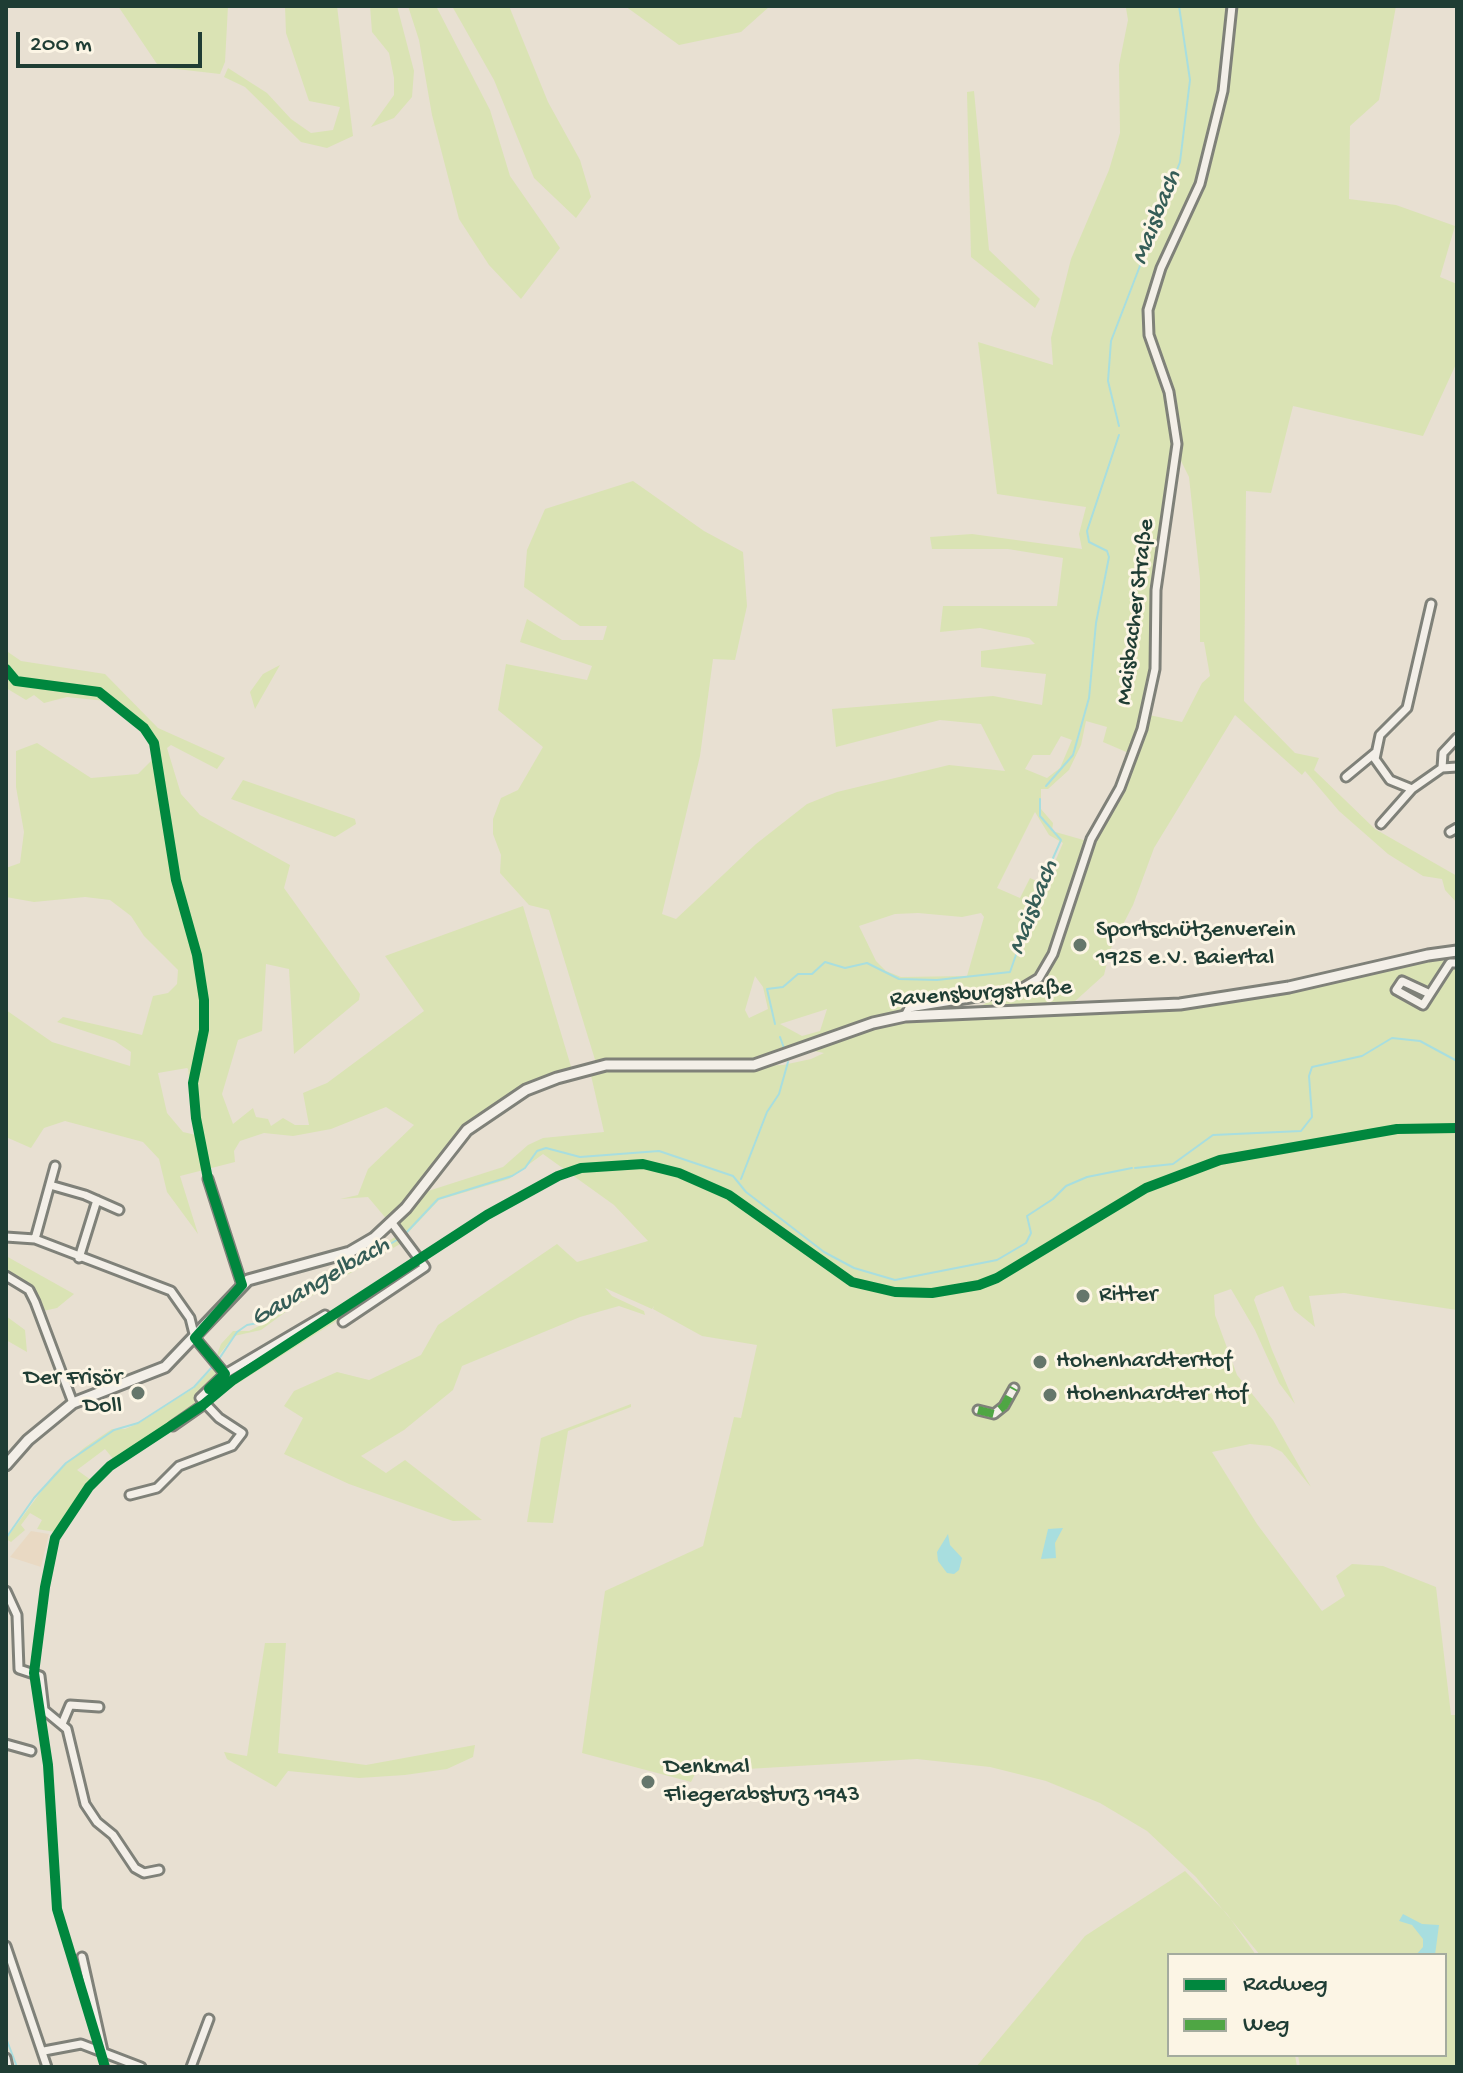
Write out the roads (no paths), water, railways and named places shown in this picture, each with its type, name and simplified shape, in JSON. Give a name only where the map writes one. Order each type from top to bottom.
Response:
[{"type":"main road","name":"Ravensburgstraße","points":[[242,1285],[257,1276],[350,1252],[392,1223],[467,1130],[482,1117],[526,1090],[606,1065],[754,1065],[873,1023],[905,1016],[1180,1004],[1289,987],[1416,957],[1457,951]]},
{"type":"main road","points":[[6,1465],[28,1440],[73,1403],[165,1367],[242,1285]]},
{"type":"street","name":"Maisbacher Straße","points":[[905,1016],[909,1008],[1019,990],[1039,978],[1053,954],[1091,839],[1120,788],[1139,738],[1155,669],[1156,590],[1177,452],[1169,392],[1151,342],[1148,310],[1158,274],[1203,175],[1225,81],[1232,6]]},
{"type":"street","points":[[1412,789],[1390,780],[1380,770],[1375,753],[1380,735],[1407,708],[1431,604]]},
{"type":"street","points":[[1442,768],[1443,753],[1457,738]]},
{"type":"street","points":[[1346,777],[1375,753]]},
{"type":"street","points":[[1381,824],[1412,789],[1442,768],[1457,767]]},
{"type":"street","points":[[1430,994],[1450,963],[1457,963]]},
{"type":"street","points":[[35,1239],[55,1166]]},
{"type":"street","points":[[208,1179],[242,1285]]},
{"type":"street","points":[[50,1185],[119,1210]]},
{"type":"street","points":[[79,1258],[97,1200]]},
{"type":"street","points":[[343,1322],[425,1267],[392,1223]]},
{"type":"street","points":[[6,1237],[35,1239],[79,1258],[167,1288],[178,1298],[190,1318],[195,1338],[225,1374]]},
{"type":"street","points":[[6,1276],[29,1290],[73,1403]]},
{"type":"street","points":[[130,1495],[157,1488],[179,1466],[232,1446],[242,1433],[203,1405],[200,1398],[225,1374],[325,1315]]},
{"type":"street","points":[[978,1410],[994,1414],[1004,1406],[1014,1388]]},
{"type":"street","points":[[173,1426],[203,1405]]},
{"type":"street","points":[[6,1591],[17,1615],[19,1669],[40,1676],[44,1710],[54,1722],[67,1729],[85,1804],[97,1822],[113,1835],[135,1868],[144,1873],[159,1870]]},
{"type":"street","points":[[6,1636],[18,1637]]},
{"type":"street","points":[[62,1724],[70,1705],[99,1707]]},
{"type":"street","points":[[6,1744],[31,1751]]},
{"type":"street","points":[[6,1946],[47,2067]]},
{"type":"street","points":[[82,1957],[103,2051]]},
{"type":"street","points":[[191,2067],[209,2019]]},
{"type":"street","points":[[44,2051],[75,2044],[103,2051],[141,2067]]},
{"type":"street","points":[[6,2058],[8,2067]]},
{"type":"water","points":[[1063,1528],[1055,1543],[1056,1558],[1041,1559],[1048,1529]]},
{"type":"water","points":[[948,1534],[950,1545],[962,1558],[959,1570],[954,1574],[947,1573],[938,1561],[937,1552]]},
{"type":"water","points":[[1403,1914],[1422,1924],[1439,1925],[1435,1953],[1418,1953],[1423,1947],[1423,1939],[1412,1925],[1399,1921]]},
{"type":"waterway","name":"Maisbach","points":[[1119,426],[1108,381],[1111,341],[1180,162],[1190,80],[1179,6]]},
{"type":"waterway","name":"Maisbach","points":[[1046,786],[1073,755],[1089,698],[1096,623],[1109,557],[1107,551],[1089,542],[1087,531],[1119,435]]},
{"type":"waterway","name":"Maisbach","points":[[775,1024],[767,989],[783,987],[798,974],[812,974],[825,962],[845,968],[867,963],[899,979],[937,980],[1010,972],[1038,892],[1061,840],[1040,816],[1040,799]]},
{"type":"waterway","name":"Maisbach","points":[[780,1037],[785,1051]]},
{"type":"waterway","name":"Gauangelbach","points":[[1135,1168],[1173,1164],[1213,1135],[1301,1131],[1312,1117],[1309,1076],[1312,1067],[1362,1056],[1392,1038],[1420,1041],[1457,1061]]},
{"type":"waterway","name":"Maisbach","points":[[741,1179],[767,1112],[779,1094],[788,1062]]},
{"type":"waterway","name":"Gauangelbach","points":[[405,1234],[438,1199],[512,1176],[525,1168],[537,1151],[546,1148],[580,1157],[659,1151],[733,1176],[746,1192],[824,1252],[854,1268],[895,1280],[997,1260],[1026,1243],[1031,1233],[1027,1216],[1066,1186],[1087,1177],[1132,1168]]},
{"type":"waterway","name":"Gauangelbach","points":[[217,1362],[237,1332],[247,1325],[263,1322],[400,1238]]},
{"type":"waterway","name":"Gauangelbach","points":[[6,1538],[34,1498],[66,1463],[114,1430],[138,1423],[194,1387],[213,1366]]},
{"type":"waterway","name":"Gauangelbach","points":[[6,2038],[17,2067]]},
{"type":"place","name":"Sportschützenverein 1925 e.V. Baiertal","points":[[1080,945]]},
{"type":"place","name":"Ritter","points":[[1083,1296]]},
{"type":"place","name":"HohenhardterHof","points":[[1040,1362]]},
{"type":"place","name":"Der Frisör Doll","points":[[138,1393]]},
{"type":"place","name":"Hohenhardter Hof","points":[[1050,1395]]},
{"type":"place","name":"Denkmal Fliegerabsturz 1943","points":[[648,1782]]}]
